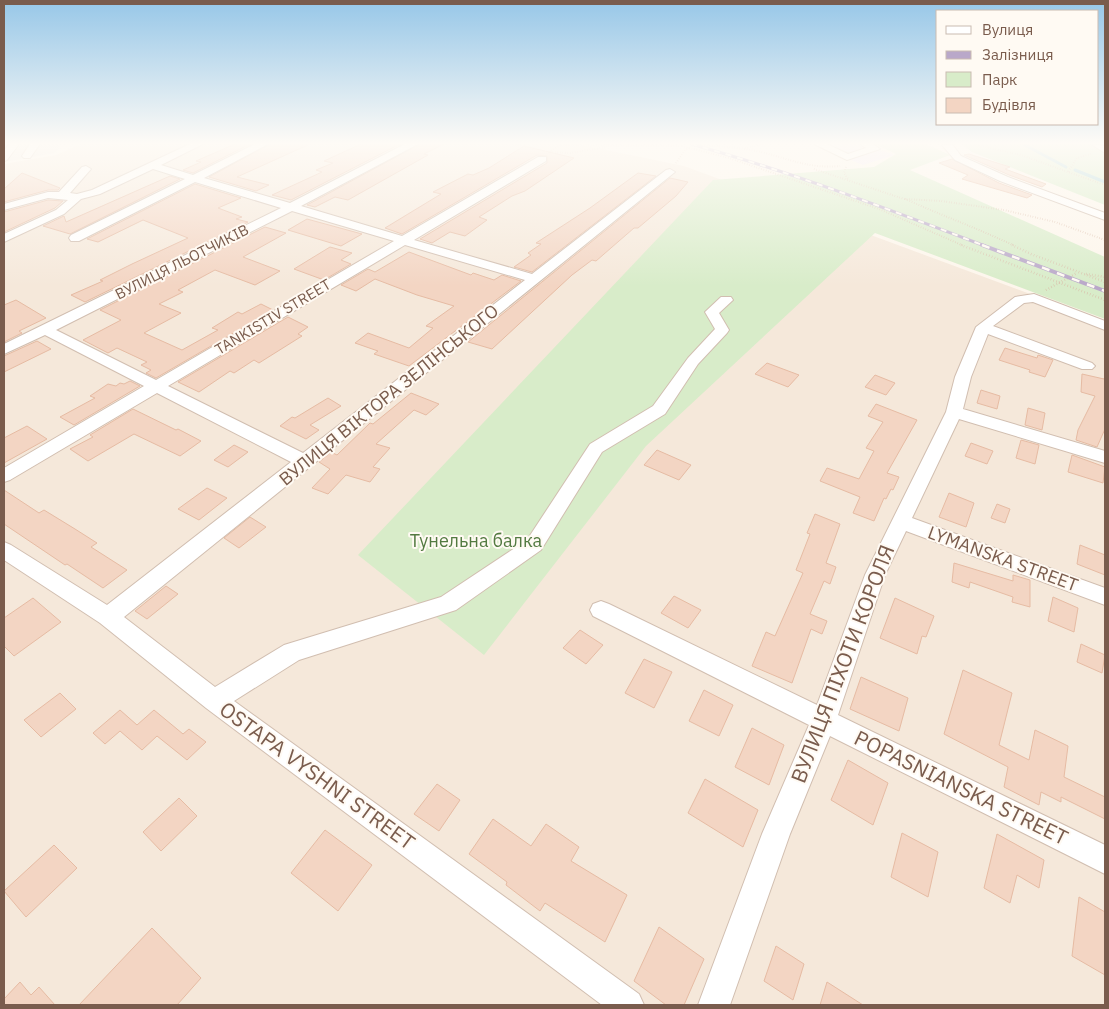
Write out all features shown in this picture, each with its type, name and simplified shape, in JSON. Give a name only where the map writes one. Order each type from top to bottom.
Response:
[{"type":"street","points":[[4,238],[60,212],[77,197],[98,191]]},
{"type":"street","points":[[75,238],[169,191]]},
{"type":"street","points":[[238,191],[534,280]]},
{"type":"street","name":"ВУЛИЦЯ ЛЬОТЧИКІВ","points":[[4,350],[322,191]]},
{"type":"street","name":"TANKISTIV STREET","points":[[4,476],[482,191]]},
{"type":"street","name":"ВУЛИЦЯ ВІКТОРА ЗЕЛІНСЬКОГО","points":[[108,617],[646,191]]},
{"type":"street","points":[[1036,191],[1105,217]]},
{"type":"street","points":[[4,207],[48,195],[63,194],[77,197]]},
{"type":"street","points":[[983,327],[1020,300],[1034,298],[1105,326]]},
{"type":"street","points":[[214,700],[292,652],[448,604],[534,545],[596,448],[659,410],[693,361],[722,330],[712,312],[726,300]]},
{"type":"street","points":[[983,327],[1087,366]]},
{"type":"street","name":"ВУЛИЦЯ ПІХОТИ КОРОЛЯ","points":[[714,1005],[776,834],[824,720],[875,575],[954,412],[963,377],[983,327]]},
{"type":"street","points":[[46,330],[306,462]]},
{"type":"street","points":[[954,412],[1105,457]]},
{"type":"street","name":"LYMANSKA STREET","points":[[900,521],[1105,597]]},
{"type":"street","name":"OSTAPA VYSHNI STREET","points":[[4,550],[108,617],[214,700],[628,1005]]},
{"type":"street","name":"POPASNIANSKA STREET","points":[[601,610],[1105,860]]},
{"type":"path","points":[[825,191],[879,209],[950,241],[1062,282],[1105,300]]},
{"type":"path","points":[[881,191],[986,232],[1076,273],[1105,282]]},
{"type":"path","points":[[904,199],[941,201],[1004,210],[1055,222],[1105,240]]},
{"type":"path","points":[[1034,298],[1076,273],[1105,277]]},
{"type":"shaded area","points":[[4,191],[752,191],[1033,295],[1105,324],[1105,1005],[4,1005]]},
{"type":"green space","name":"Тунельна балка","points":[[703,191],[957,191],[1105,257],[1105,319],[875,233],[646,446],[484,655],[358,555]]},
{"type":"green space","points":[[1070,191],[1105,191],[1105,205]]},
{"type":"building","points":[[4,191],[44,191],[4,202]]},
{"type":"building","points":[[136,191],[156,191],[70,234],[43,226],[64,216],[66,222]]},
{"type":"building","points":[[181,191],[218,191],[241,198],[218,208],[242,217],[236,219],[248,222],[85,302],[71,295],[188,238],[143,220],[98,242],[87,239]]},
{"type":"building","points":[[281,191],[308,191],[291,200],[272,195]]},
{"type":"building","points":[[333,191],[364,191],[348,200],[335,197],[315,207],[307,205]]},
{"type":"building","points":[[475,191],[402,234],[385,228],[441,194],[433,192]]},
{"type":"building","points":[[500,191],[525,191],[512,196],[479,217],[487,220],[465,236],[450,232],[432,243],[420,239]]},
{"type":"building","points":[[613,191],[637,191],[532,272],[514,267],[531,255],[528,253],[541,244],[536,243]]},
{"type":"building","points":[[654,191],[680,191],[596,261],[592,260],[572,275],[492,349],[468,342]]},
{"type":"building","points":[[1003,191],[1021,191],[1032,195],[1027,198]]},
{"type":"building","points":[[48,200],[63,201],[55,208],[4,232],[4,212]]},
{"type":"building","points":[[307,219],[362,234],[341,246],[288,230]]},
{"type":"building","points":[[265,227],[286,233],[243,257],[280,271],[255,285],[215,270],[178,290],[183,292],[159,304],[181,313],[144,333],[182,350],[218,330],[212,328],[238,312],[242,314],[261,304],[273,310],[156,378],[146,373],[151,370],[141,365],[147,362],[117,348],[108,353],[83,340],[121,320],[100,310]]},
{"type":"building","points":[[330,247],[352,253],[341,260],[351,264],[324,280],[294,269]]},
{"type":"building","points":[[409,252],[471,275],[473,273],[494,280],[502,275],[521,281],[409,366],[374,354],[378,351],[355,343],[368,333],[409,348],[433,328],[426,326],[454,306],[417,295],[375,279],[356,291],[341,285],[368,269],[375,272]]},
{"type":"building","points":[[16,300],[46,318],[19,331],[22,333],[4,342],[4,305]]},
{"type":"building","points":[[288,317],[308,327],[298,334],[302,336],[259,363],[254,360],[234,373],[230,371],[199,392],[178,382]]},
{"type":"building","points":[[37,341],[51,349],[4,372],[4,356]]},
{"type":"building","points":[[1005,348],[1037,358],[1038,355],[1053,360],[1045,377],[999,360]]},
{"type":"building","points":[[767,363],[799,375],[788,387],[755,374]]},
{"type":"building","points":[[1082,374],[1104,379],[1105,377],[1105,429],[1097,447],[1076,440],[1078,430],[1095,396],[1081,392]]},
{"type":"building","points":[[875,375],[895,383],[886,395],[865,387]]},
{"type":"building","points":[[130,381],[140,386],[74,425],[60,417],[95,398],[90,396],[108,384],[116,386]]},
{"type":"building","points":[[981,390],[1000,396],[997,409],[977,403]]},
{"type":"building","points":[[411,393],[439,404],[426,415],[414,410],[376,444],[390,448],[373,467],[380,469],[370,482],[346,475],[328,494],[312,488],[330,469],[319,462],[331,452],[337,455],[370,423],[373,424]]},
{"type":"building","points":[[328,398],[341,406],[310,425],[319,430],[306,439],[280,426],[292,417],[295,418]]},
{"type":"building","points":[[876,404],[917,420],[887,473],[899,477],[893,490],[891,489],[886,499],[884,498],[874,521],[853,513],[860,497],[820,481],[827,468],[859,479],[874,451],[866,448],[883,422],[868,416]]},
{"type":"building","points":[[1028,408],[1045,413],[1042,430],[1025,425]]},
{"type":"building","points":[[133,409],[201,441],[180,456],[134,434],[88,461],[70,449],[93,437],[90,435]]},
{"type":"building","points":[[27,426],[47,439],[4,463],[4,438]]},
{"type":"building","points":[[1021,440],[1039,445],[1035,464],[1016,458]]},
{"type":"building","points":[[971,443],[993,451],[987,464],[965,456]]},
{"type":"building","points":[[234,445],[248,452],[228,467],[214,460]]},
{"type":"building","points":[[657,450],[691,465],[679,480],[644,465]]},
{"type":"building","points":[[1072,455],[1105,467],[1103,483],[1068,472]]},
{"type":"building","points":[[207,488],[227,498],[199,520],[178,509]]},
{"type":"building","points":[[4,490],[39,513],[44,510],[97,543],[91,547],[127,570],[103,588],[67,564],[65,565],[4,524]]},
{"type":"building","points":[[949,493],[974,503],[966,527],[939,517]]},
{"type":"building","points":[[997,504],[1010,509],[1005,523],[991,518]]},
{"type":"building","points":[[815,514],[840,524],[826,563],[836,567],[830,584],[824,581],[810,614],[827,621],[822,634],[811,629],[792,683],[752,666],[766,632],[775,636],[803,573],[796,570],[810,534],[807,533]]},
{"type":"building","points":[[250,517],[266,527],[239,548],[224,538]]},
{"type":"building","points":[[1080,545],[1105,555],[1105,575],[1077,564]]},
{"type":"building","points":[[954,563],[1013,581],[1013,575],[1030,580],[1030,607],[1012,602],[1013,597],[970,582],[969,588],[952,582]]},
{"type":"building","points":[[166,586],[178,594],[147,619],[135,611]]},
{"type":"building","points":[[674,596],[701,610],[688,628],[661,613]]},
{"type":"building","points":[[1053,597],[1078,608],[1074,632],[1048,621]]},
{"type":"building","points":[[33,598],[61,622],[14,656],[4,646],[4,618]]},
{"type":"building","points":[[895,598],[934,616],[926,637],[922,636],[917,654],[880,638]]},
{"type":"building","points":[[580,630],[603,645],[586,664],[563,648]]},
{"type":"building","points":[[1081,644],[1105,655],[1102,673],[1077,662]]},
{"type":"building","points":[[644,659],[672,672],[654,708],[625,693]]},
{"type":"building","points":[[963,670],[1012,693],[999,745],[1029,760],[1035,730],[1068,746],[1064,777],[1105,797],[1105,819],[1061,797],[1061,802],[1041,792],[1039,805],[1004,787],[1008,767],[944,734]]},
{"type":"building","points":[[861,677],[908,698],[899,731],[850,709]]},
{"type":"building","points":[[704,690],[733,705],[719,736],[689,721]]},
{"type":"building","points":[[60,693],[76,709],[41,737],[24,720]]},
{"type":"building","points":[[120,710],[137,725],[154,710],[183,734],[189,729],[206,742],[187,760],[157,736],[142,750],[120,731],[105,744],[93,733]]},
{"type":"building","points":[[752,728],[784,745],[769,785],[735,767]]},
{"type":"building","points":[[848,760],[888,783],[873,825],[831,800]]},
{"type":"building","points":[[705,779],[758,810],[743,847],[688,813]]},
{"type":"building","points":[[437,784],[460,800],[439,831],[414,814]]},
{"type":"building","points":[[179,798],[197,816],[161,851],[143,832]]},
{"type":"building","points":[[493,819],[531,846],[546,824],[579,847],[571,861],[627,895],[605,942],[545,903],[540,911],[506,885],[507,882],[469,854]]},
{"type":"building","points":[[325,830],[372,865],[338,911],[291,873]]},
{"type":"building","points":[[902,833],[938,852],[928,897],[891,877]]},
{"type":"building","points":[[997,834],[1044,860],[1039,888],[1017,875],[1010,903],[984,888]]},
{"type":"building","points":[[54,845],[77,868],[26,917],[4,891]]},
{"type":"building","points":[[1079,897],[1105,912],[1105,975],[1072,956]]},
{"type":"building","points":[[659,927],[704,959],[684,1005],[666,1005],[634,981]]},
{"type":"building","points":[[152,928],[201,978],[177,1005],[79,1005]]},
{"type":"building","points":[[776,946],[804,964],[793,1000],[764,981]]},
{"type":"building","points":[[20,982],[31,995],[39,987],[55,1005],[4,1005],[4,999]]},
{"type":"building","points":[[827,982],[863,1005],[820,1005]]},
{"type":"railway","points":[[836,191],[985,246]]},
{"type":"railway","points":[[982,245],[1105,291]]}]
